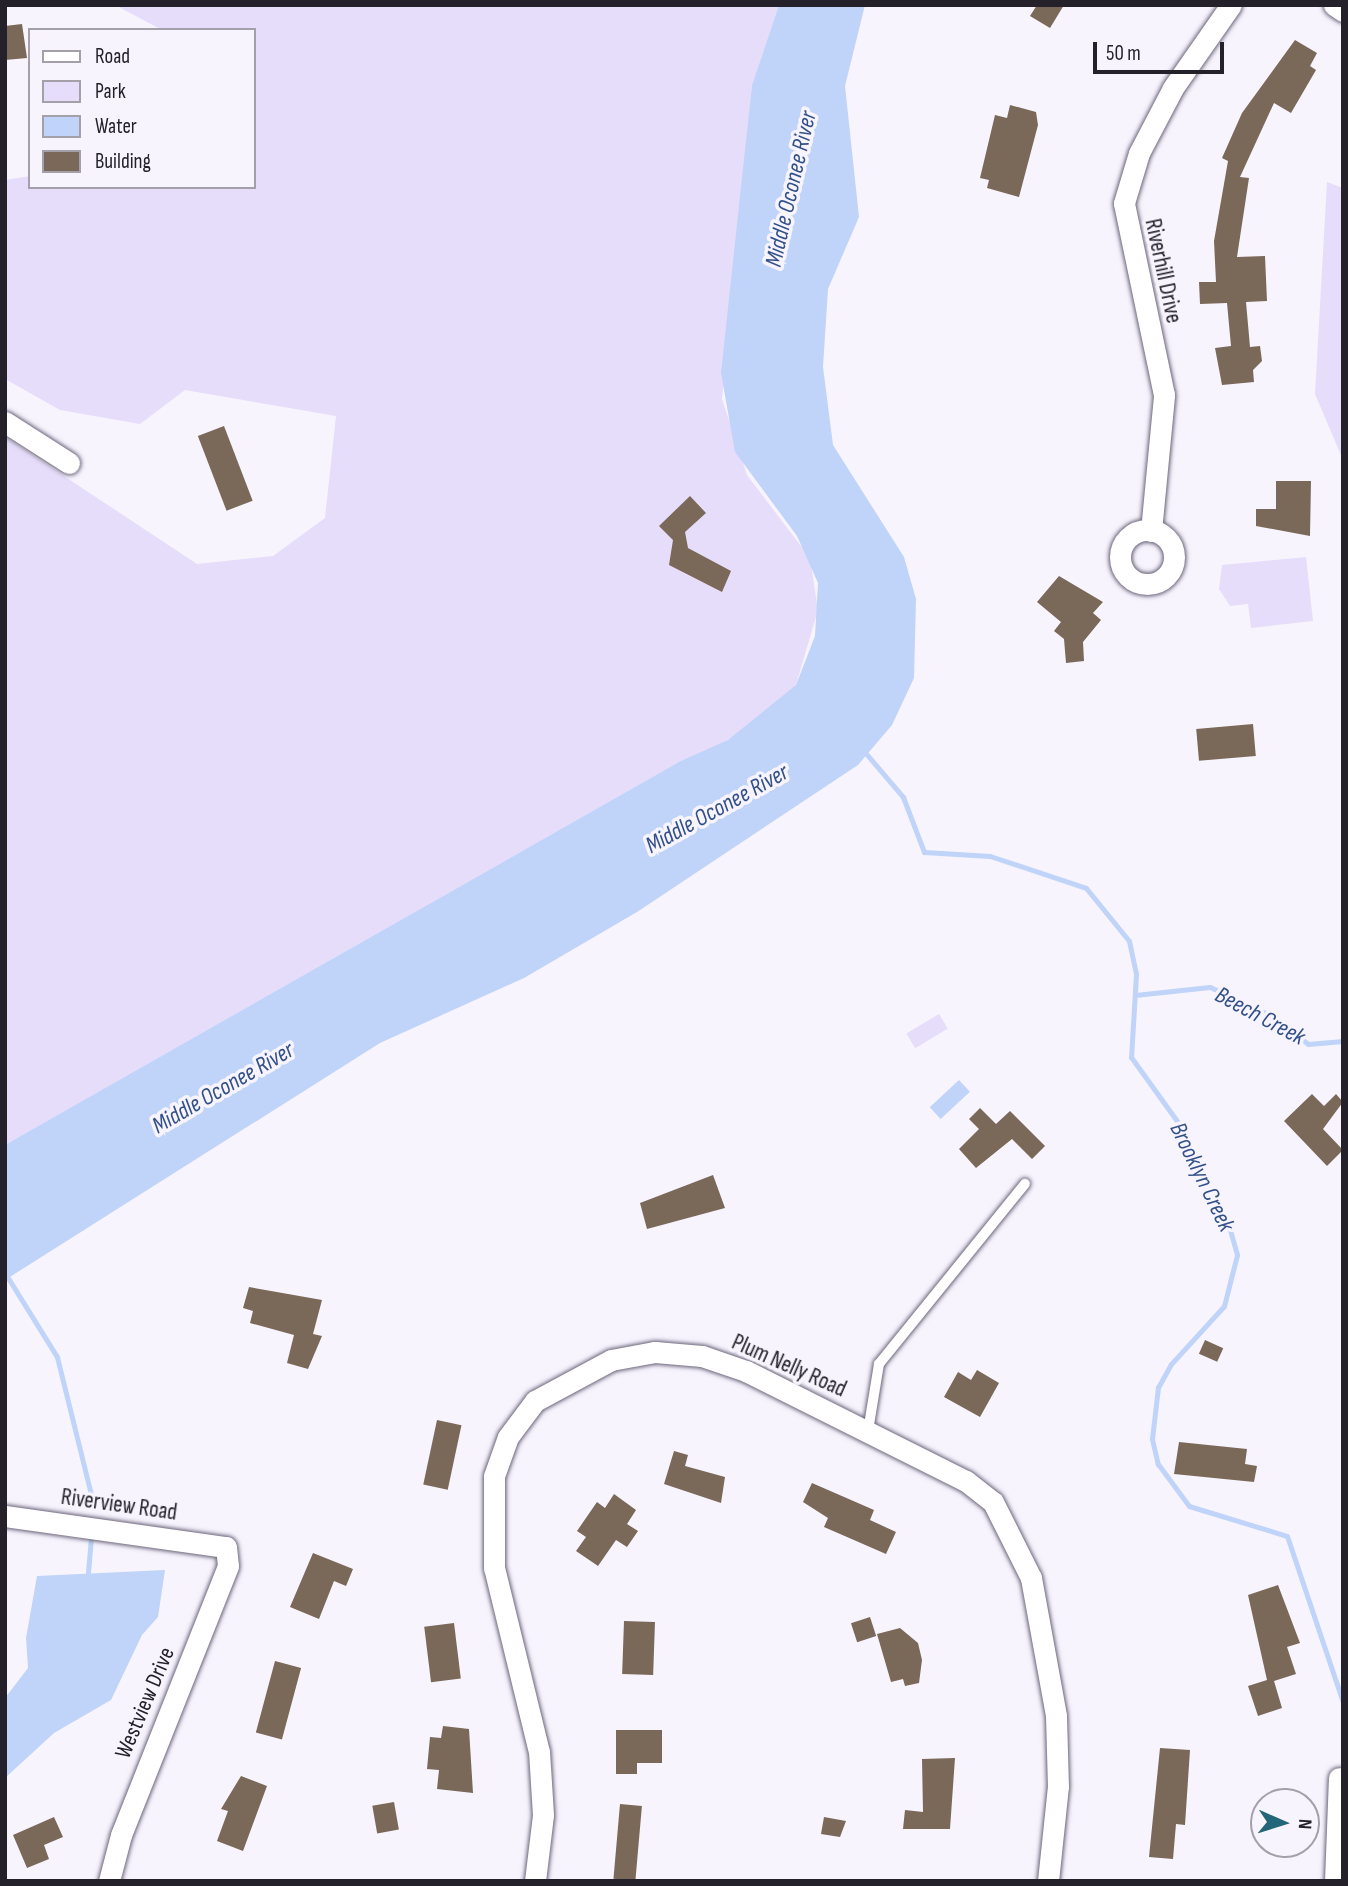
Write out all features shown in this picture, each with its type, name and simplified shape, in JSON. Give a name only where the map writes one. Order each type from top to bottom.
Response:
[{"type":"street","name":"Riverhill Drive","points":[[1151,531],[1164,395],[1124,203],[1139,153],[1173,88],[1231,5]]},
{"type":"street","points":[[1334,5],[1343,11]]},
{"type":"street","points":[[5,422],[69,463]]},
{"type":"street","name":"Plum Nelly Road","points":[[535,1881],[542,1815],[539,1752],[509,1643],[490,1520],[494,1476],[515,1428],[535,1401],[576,1375],[611,1360],[655,1352],[702,1356],[746,1371],[868,1431],[993,1502],[1026,1567],[1056,1716],[1058,1786],[1048,1881]]},
{"type":"street","name":"Riverview Road","points":[[5,1516],[226,1547]]},
{"type":"street","name":"Westview Drive","points":[[109,1881],[121,1835],[228,1566],[226,1547]]},
{"type":"street","points":[[1335,1881],[1339,1778]]},
{"type":"lane","points":[[868,1431],[879,1364],[1025,1184]]},
{"type":"green space","points":[[115,5],[779,5],[752,85],[722,399],[747,475],[810,558],[818,610],[796,685],[751,727],[5,1145],[5,437],[197,564],[273,556],[325,518],[336,416],[185,390],[140,424],[60,410],[5,379],[5,180],[28,176],[28,189],[256,189],[256,28],[158,28]]},
{"type":"green space","points":[[1327,182],[1343,188],[1343,460],[1315,394]]},
{"type":"green space","points":[[1306,557],[1313,621],[1251,628],[1248,604],[1230,606],[1219,589],[1222,565]]},
{"type":"green space","points":[[939,1014],[948,1029],[915,1048],[906,1034]]},
{"type":"water","name":"Middle Oconee River","points":[[779,5],[865,5],[845,86],[859,217],[828,289],[823,367],[833,445],[904,557],[916,599],[914,678],[892,725],[858,765],[637,912],[524,978],[380,1043],[5,1280],[5,1145],[681,761],[728,740],[796,685],[815,636],[818,583],[797,536],[735,452],[721,373],[752,85]]},
{"type":"water","points":[[959,1080],[970,1092],[941,1119],[930,1107]]},
{"type":"water","points":[[165,1570],[158,1617],[142,1635],[111,1700],[54,1733],[5,1778],[5,1698],[28,1668],[26,1638],[37,1576]]},
{"type":"building","points":[[1037,5],[1064,5],[1050,28],[1030,16]]},
{"type":"building","points":[[22,24],[27,58],[5,60],[5,26]]},
{"type":"building","points":[[1295,40],[1317,53],[1310,66],[1316,70],[1291,113],[1274,103],[1240,177],[1249,178],[1237,257],[1265,256],[1267,301],[1246,302],[1250,347],[1260,346],[1262,361],[1253,370],[1254,382],[1222,385],[1215,348],[1231,346],[1227,303],[1200,304],[1199,282],[1216,282],[1214,241],[1228,161],[1222,158],[1242,113]]},
{"type":"building","points":[[1010,105],[1036,112],[1038,125],[1019,197],[987,188],[989,180],[980,178],[995,115],[1007,118]]},
{"type":"building","points":[[224,426],[253,501],[227,511],[198,436]]},
{"type":"building","points":[[1276,481],[1311,481],[1310,536],[1256,526],[1256,509],[1276,509]]},
{"type":"building","points":[[690,496],[706,513],[685,532],[688,548],[731,571],[722,592],[669,565],[673,540],[659,526]]},
{"type":"building","points":[[1059,576],[1103,602],[1093,613],[1101,620],[1083,642],[1084,661],[1066,663],[1064,639],[1054,631],[1061,622],[1037,602]]},
{"type":"building","points":[[1253,724],[1256,756],[1199,761],[1196,729]]},
{"type":"building","points":[[1312,1094],[1324,1106],[1336,1094],[1343,1102],[1323,1129],[1343,1150],[1327,1166],[1284,1121]]},
{"type":"building","points":[[980,1108],[996,1124],[1010,1111],[1045,1146],[1032,1159],[1012,1139],[976,1168],[959,1149],[979,1129],[969,1119]]},
{"type":"building","points":[[713,1175],[725,1208],[647,1229],[640,1203]]},
{"type":"building","points":[[249,1287],[322,1300],[313,1334],[322,1336],[308,1369],[287,1363],[294,1335],[250,1323],[253,1311],[243,1308]]},
{"type":"building","points":[[1205,1340],[1223,1348],[1217,1362],[1199,1354]]},
{"type":"building","points":[[977,1370],[999,1383],[980,1417],[944,1397],[958,1372],[971,1380]]},
{"type":"building","points":[[437,1420],[461,1425],[448,1490],[423,1485]]},
{"type":"building","points":[[1179,1442],[1247,1449],[1245,1464],[1257,1466],[1254,1482],[1174,1474]]},
{"type":"building","points":[[674,1451],[688,1455],[685,1466],[725,1477],[721,1503],[664,1484]]},
{"type":"building","points":[[812,1483],[874,1510],[870,1520],[896,1532],[886,1554],[824,1527],[828,1518],[803,1502]]},
{"type":"building","points":[[614,1494],[636,1510],[627,1524],[638,1531],[627,1547],[616,1540],[598,1566],[576,1551],[586,1537],[577,1531],[597,1502],[605,1508]]},
{"type":"building","points":[[313,1553],[353,1569],[346,1586],[334,1581],[319,1619],[290,1607]]},
{"type":"building","points":[[1278,1585],[1300,1643],[1287,1647],[1296,1674],[1274,1681],[1282,1708],[1258,1716],[1248,1686],[1267,1680],[1248,1595]]},
{"type":"building","points":[[870,1617],[876,1636],[857,1642],[851,1623]]},
{"type":"building","points":[[624,1621],[655,1622],[653,1675],[622,1674]]},
{"type":"building","points":[[454,1623],[461,1679],[431,1682],[424,1627]]},
{"type":"building","points":[[900,1628],[918,1643],[922,1660],[919,1683],[905,1686],[903,1679],[891,1682],[877,1634]]},
{"type":"building","points":[[275,1661],[301,1668],[282,1739],[256,1732]]},
{"type":"building","points":[[443,1726],[469,1729],[473,1793],[437,1789],[439,1770],[427,1769],[430,1737],[441,1738]]},
{"type":"building","points":[[616,1730],[662,1730],[662,1763],[637,1763],[637,1774],[616,1774]]},
{"type":"building","points":[[1160,1748],[1190,1750],[1185,1825],[1176,1824],[1173,1859],[1149,1857]]},
{"type":"building","points":[[955,1758],[950,1829],[903,1829],[905,1810],[923,1812],[922,1759]]},
{"type":"building","points":[[241,1776],[267,1786],[243,1851],[217,1841],[228,1811],[221,1809]]},
{"type":"building","points":[[394,1802],[399,1830],[377,1833],[372,1806]]},
{"type":"building","points":[[620,1804],[642,1806],[635,1881],[613,1879]]},
{"type":"building","points":[[54,1817],[63,1837],[44,1845],[49,1859],[27,1868],[13,1835]]},
{"type":"building","points":[[824,1817],[846,1821],[840,1837],[821,1834]]},
{"type":"waterway","name":"Brooklyn Creek","points":[[863,750],[903,797],[924,852],[990,856],[1086,888],[1129,941],[1136,974],[1131,1057],[1187,1135],[1202,1186],[1230,1230],[1237,1255],[1224,1306],[1171,1364],[1158,1387],[1152,1439],[1158,1464],[1189,1506],[1287,1536],[1343,1702]]},
{"type":"waterway","name":"Beech Creek","points":[[1135,995],[1210,987],[1270,1015],[1308,1044],[1343,1041]]},
{"type":"waterway","points":[[5,1273],[57,1357],[94,1506]]},
{"type":"waterway","points":[[88,1572],[91,1535]]}]
